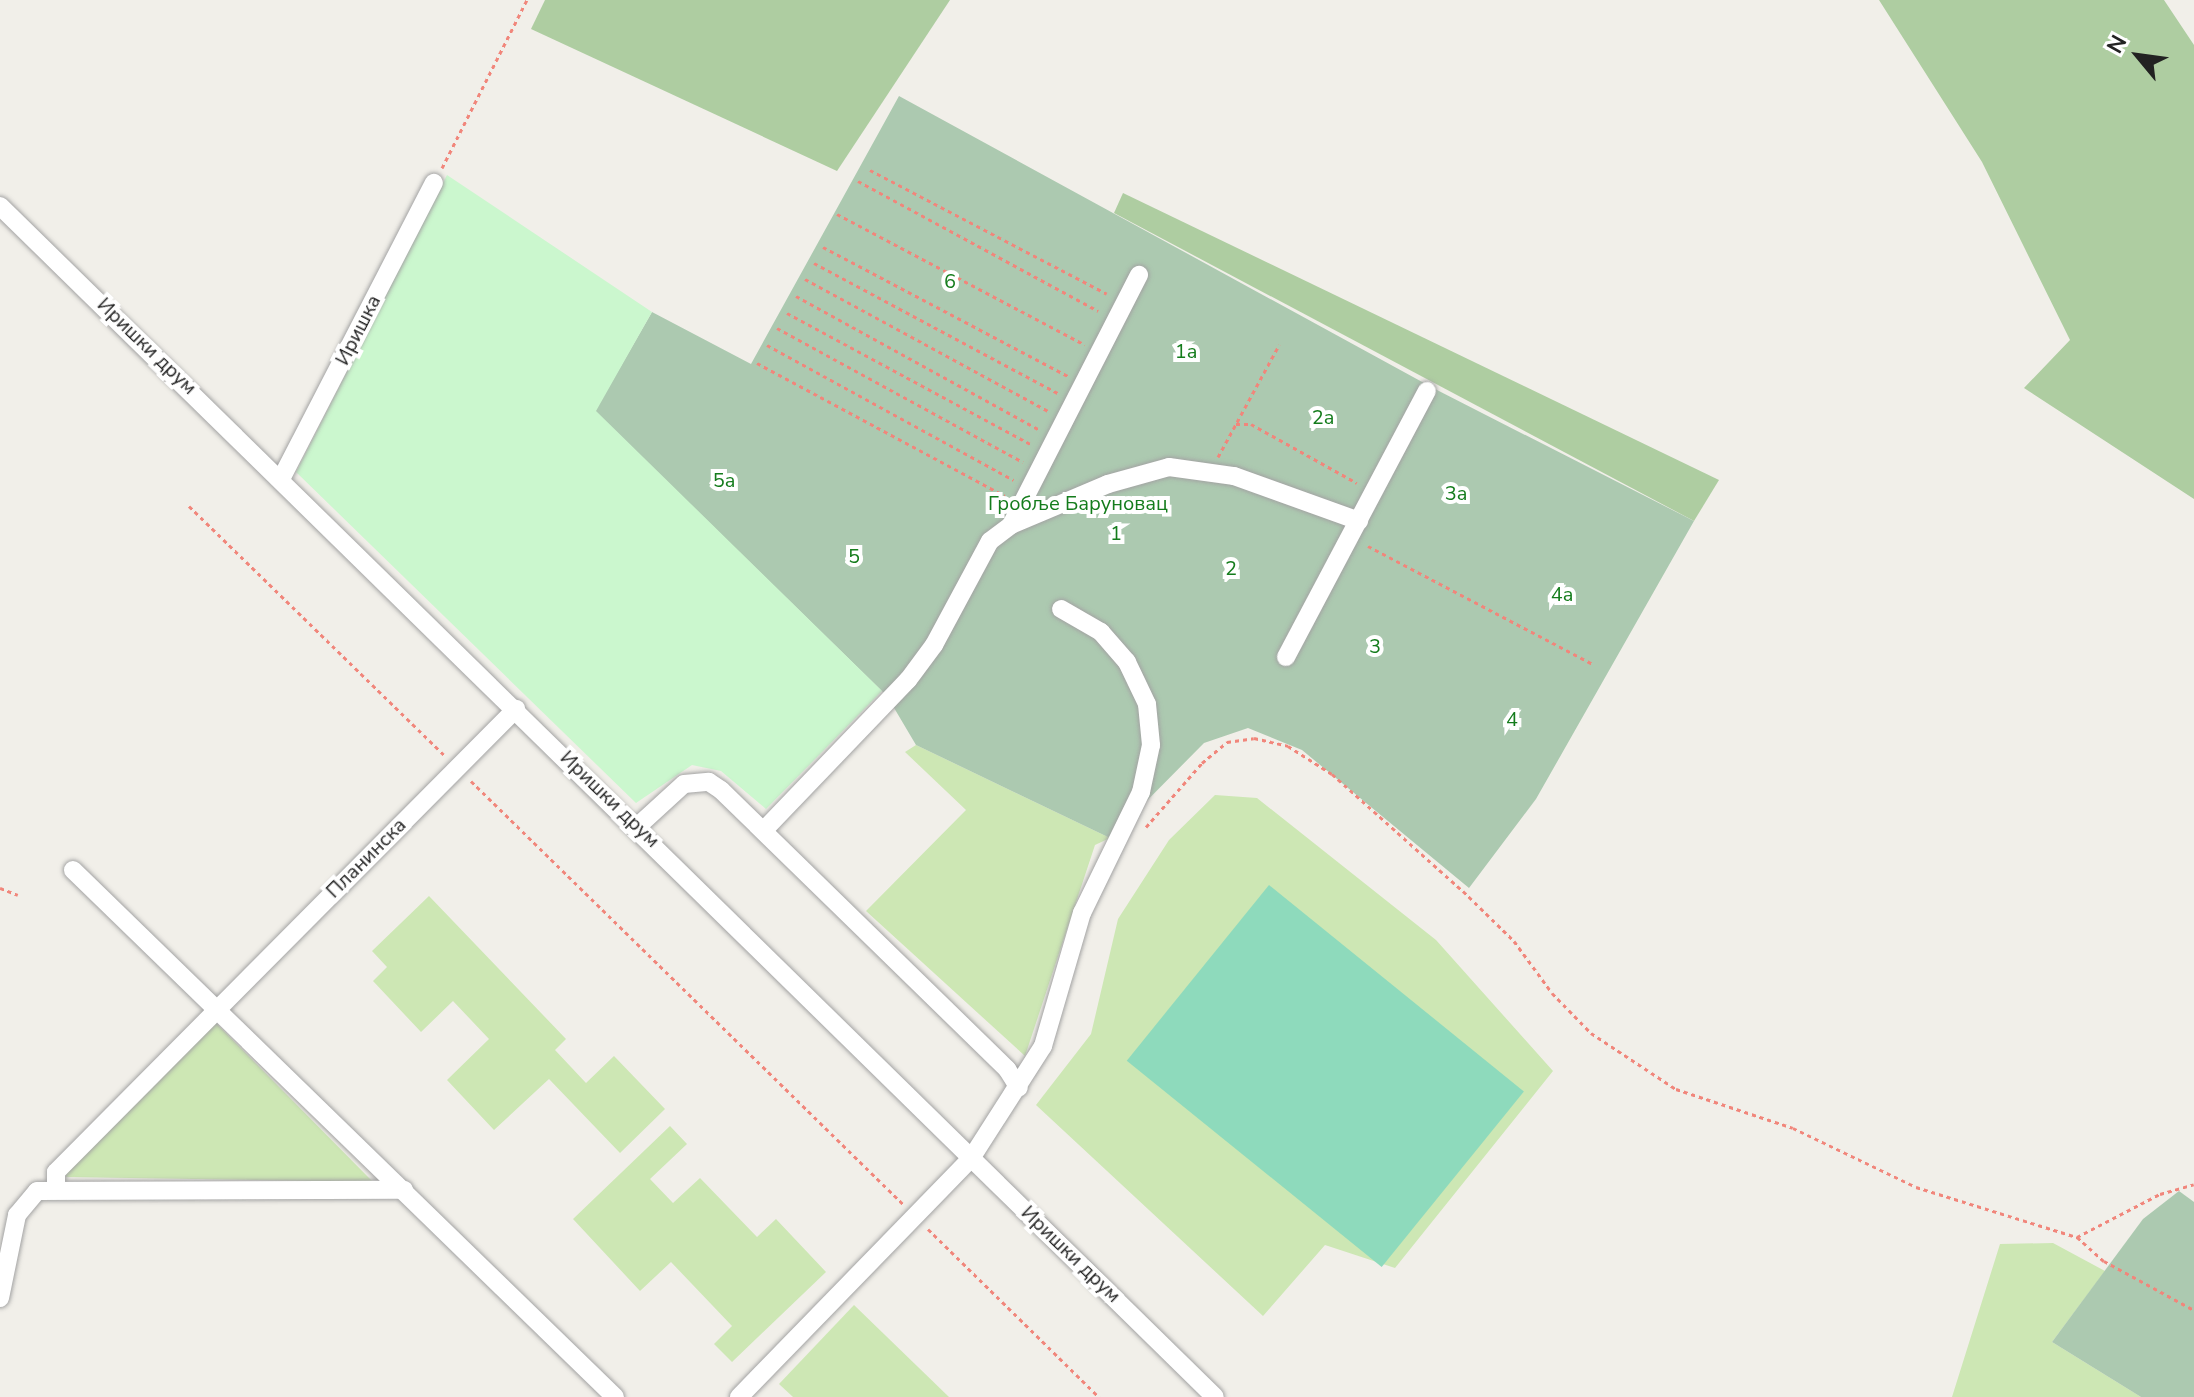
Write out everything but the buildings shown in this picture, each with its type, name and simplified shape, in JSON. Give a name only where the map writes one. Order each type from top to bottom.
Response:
[{"type":"street","name":"Иришка","points":[[282,477],[434,183]]},
{"type":"street","name":"Иришки друм","points":[[0,206],[282,477],[1215,1397]]},
{"type":"street","points":[[1011,525],[1139,275]]},
{"type":"street","points":[[1286,657],[1427,391]]},
{"type":"street","points":[[765,829],[908,680],[934,645],[990,541],[1011,525],[1146,471],[1169,467],[1211,470],[1332,507],[1354,529]]},
{"type":"street","points":[[739,1397],[972,1157],[1019,1088],[1043,1046],[1082,913],[1115,850],[1147,770],[1149,715],[1138,682],[1115,646],[1061,609]]},
{"type":"street","name":"Планинска","points":[[56,1189],[56,1172],[516,709]]},
{"type":"street","points":[[638,826],[695,781],[721,790],[765,829],[1007,1069],[1019,1088]]},
{"type":"street","points":[[73,870],[615,1397]]},
{"type":"street","points":[[0,1298],[17,1215],[28,1197],[56,1189],[404,1190]]},
{"type":"path","points":[[434,183],[527,0]]},
{"type":"path","points":[[870,170],[1125,303]]},
{"type":"path","points":[[858,181],[1115,320]]},
{"type":"path","points":[[837,214],[1099,352]]},
{"type":"path","points":[[823,247],[1082,383]]},
{"type":"path","points":[[814,263],[1073,402]]},
{"type":"path","points":[[805,279],[1063,419]]},
{"type":"path","points":[[796,296],[1050,445]]},
{"type":"path","points":[[787,313],[1050,445]]},
{"type":"path","points":[[777,328],[1037,470]]},
{"type":"path","points":[[767,345],[1024,495]]},
{"type":"path","points":[[1211,470],[1279,345]]},
{"type":"path","points":[[757,363],[1024,495]]},
{"type":"path","points":[[1236,424],[1251,424],[1374,492]]},
{"type":"path","points":[[189,506],[1099,1397]]},
{"type":"path","points":[[1354,529],[1593,664]]},
{"type":"path","points":[[1115,850],[1129,847],[1202,763],[1227,742],[1254,738],[1288,746],[1332,774],[1414,846],[1514,941],[1552,993],[1591,1033],[1629,1062],[1676,1089],[1793,1128],[1916,1187],[2077,1237],[2104,1261],[2194,1310]]},
{"type":"path","points":[[0,888],[18,895]]},
{"type":"path","points":[[2077,1237],[2160,1194],[2194,1184]]},
{"type":"green space","points":[[545,0],[950,0],[837,171],[531,29]]},
{"type":"green space","points":[[1879,0],[2164,0],[2194,45],[2194,499],[2024,388],[2070,340],[1982,162]]},
{"type":"green space","name":"Гробље Баруновац","points":[[899,96],[1435,389],[1694,521],[1536,799],[1469,888],[1302,750],[1248,728],[1204,743],[1110,838],[916,745],[887,696],[595,411],[652,312],[751,364]]},
{"type":"green space","points":[[447,175],[652,312],[596,411],[882,691],[766,809],[721,771],[692,765],[636,803],[296,472]]},
{"type":"green space","points":[[1123,193],[1719,480],[1694,521],[1114,213]]},
{"type":"green space","points":[[916,745],[1110,838],[1095,845],[1025,1056],[866,911],[966,810],[905,752]]},
{"type":"green space","points":[[1215,795],[1257,798],[1436,940],[1553,1071],[1395,1268],[1325,1245],[1263,1316],[1036,1105],[1091,1034],[1118,919],[1169,840]]},
{"type":"green space","points":[[1269,885],[1524,1091],[1382,1267],[1127,1061]]},
{"type":"green space","points":[[429,896],[566,1039],[555,1050],[586,1083],[614,1056],[665,1109],[620,1153],[549,1079],[494,1130],[447,1080],[489,1039],[453,1001],[421,1032],[373,981],[387,967],[372,951]]},
{"type":"green space","points":[[214,1021],[373,1182],[66,1177],[65,1169]]},
{"type":"green space","points":[[670,1126],[687,1144],[650,1179],[673,1203],[700,1178],[757,1237],[776,1219],[826,1272],[732,1362],[714,1344],[732,1326],[671,1262],[640,1291],[573,1219]]},
{"type":"green space","points":[[2179,1191],[2194,1202],[2194,1397],[2141,1397],[2052,1342],[2143,1219]]},
{"type":"green space","points":[[2053,1243],[2105,1271],[2052,1342],[2141,1397],[1952,1397],[2000,1244]]},
{"type":"green space","points":[[854,1305],[949,1397],[793,1397],[779,1384]]},
{"type":"park label","name":"6","points":[[950,281]]},
{"type":"park label","name":"1a","points":[[1186,351]]},
{"type":"park label","name":"2a","points":[[1323,417]]},
{"type":"park label","name":"5a","points":[[724,480]]},
{"type":"park label","name":"3a","points":[[1456,493]]},
{"type":"park label","name":"1","points":[[1116,533]]},
{"type":"park label","name":"5","points":[[854,556]]},
{"type":"park label","name":"2","points":[[1231,568]]},
{"type":"park label","name":"4a","points":[[1562,594]]},
{"type":"park label","name":"3","points":[[1375,646]]},
{"type":"park label","name":"4","points":[[1512,719]]}]
